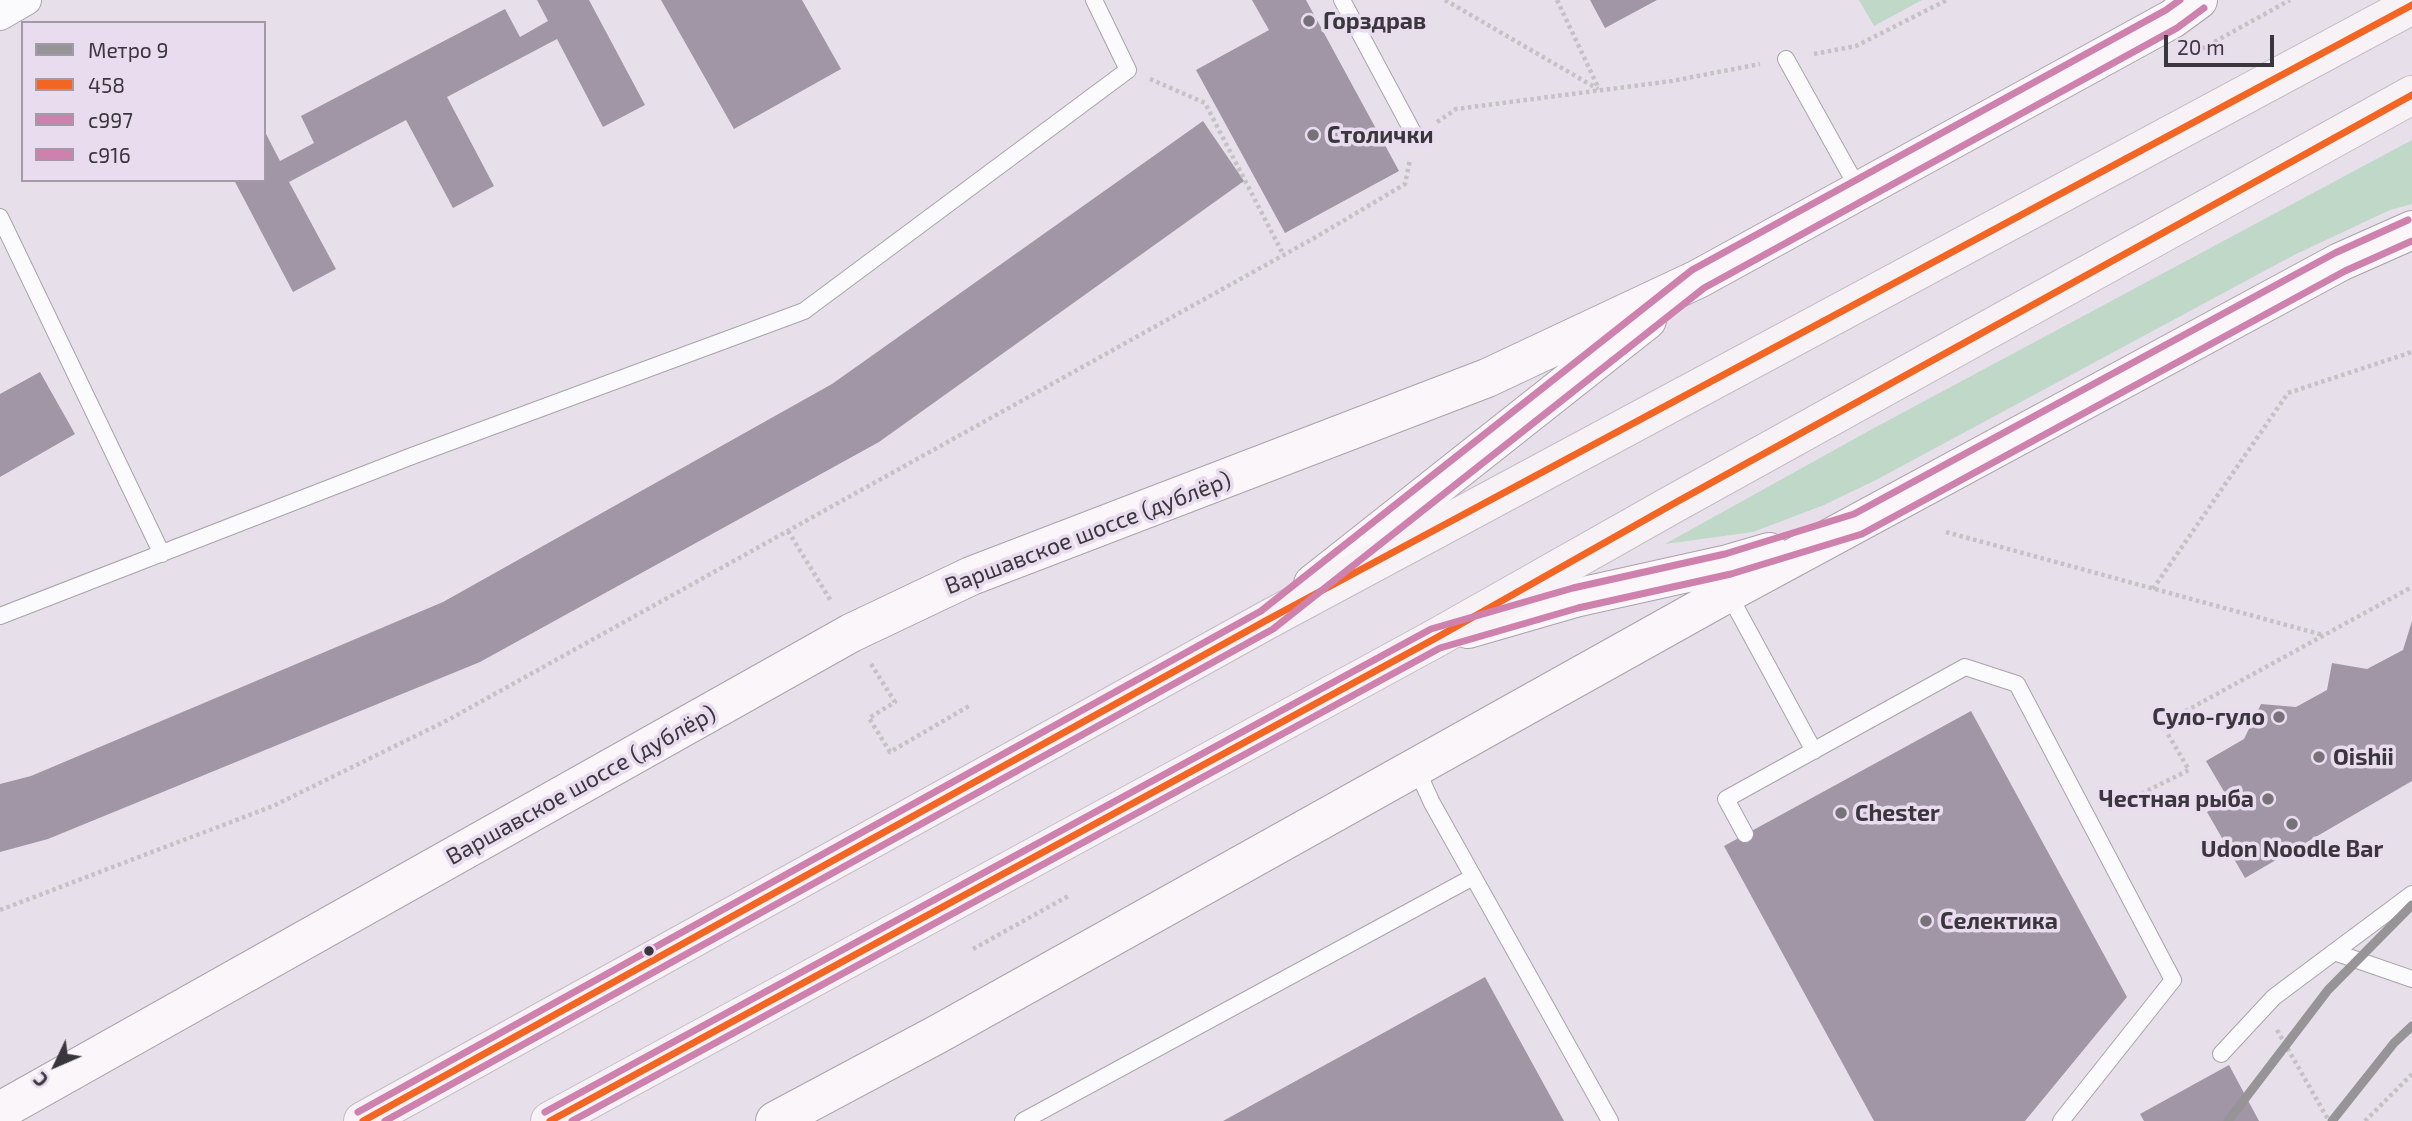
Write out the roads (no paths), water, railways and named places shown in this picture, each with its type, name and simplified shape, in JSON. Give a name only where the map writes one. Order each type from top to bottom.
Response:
[{"type":"main road","name":"Варшавское шоссе (дублёр)","points":[[0,1111],[851,633],[971,576],[1487,378],[1698,279],[2172,19],[2198,0]]},
{"type":"main road","points":[[363,1121],[1266,620],[2412,5]]},
{"type":"main road","points":[[550,1121],[1436,638],[1685,497],[2412,95]]},
{"type":"main road","points":[[775,1121],[938,1034],[1728,593],[2340,262],[2412,230]]},
{"type":"main road","points":[[1266,620],[1698,279]]},
{"type":"main road","points":[[1436,638],[1575,598],[1728,564],[1858,524]]},
{"type":"lane","points":[[0,616],[412,456],[804,311],[1128,70],[1094,0]]},
{"type":"lane","points":[[1342,0],[1415,136]]},
{"type":"lane","points":[[1786,59],[1859,190]]},
{"type":"lane","points":[[0,217],[162,554]]},
{"type":"lane","points":[[1728,593],[1814,751]]},
{"type":"lane","points":[[1745,834],[1726,799],[1965,667],[2017,684],[2173,980],[2061,1121]]},
{"type":"lane","points":[[1415,767],[1432,803],[1610,1121]]},
{"type":"lane","points":[[1023,1121],[1473,877]]},
{"type":"lane","points":[[2221,1054],[2274,997],[2412,894]]},
{"type":"lane","points":[[2334,953],[2412,979]]},
{"type":"metro line","name":"9","points":[[2228,1121],[2328,990],[2412,905]]},
{"type":"metro line","name":"9","points":[[2332,1121],[2394,1043],[2412,1026]]},
{"type":"place","name":"Горздрав","points":[[1309,21]]},
{"type":"place","name":"Столички","points":[[1313,135]]},
{"type":"place","name":"Суло-гуло","points":[[2279,717]]},
{"type":"place","name":"Oishii","points":[[2319,757]]},
{"type":"place","name":"Честная рыба","points":[[2268,799]]},
{"type":"place","name":"Chester","points":[[1841,813]]},
{"type":"place","name":"Udon Noodle Bar","points":[[2292,824]]},
{"type":"place","name":"Селектика","points":[[1926,921]]}]
